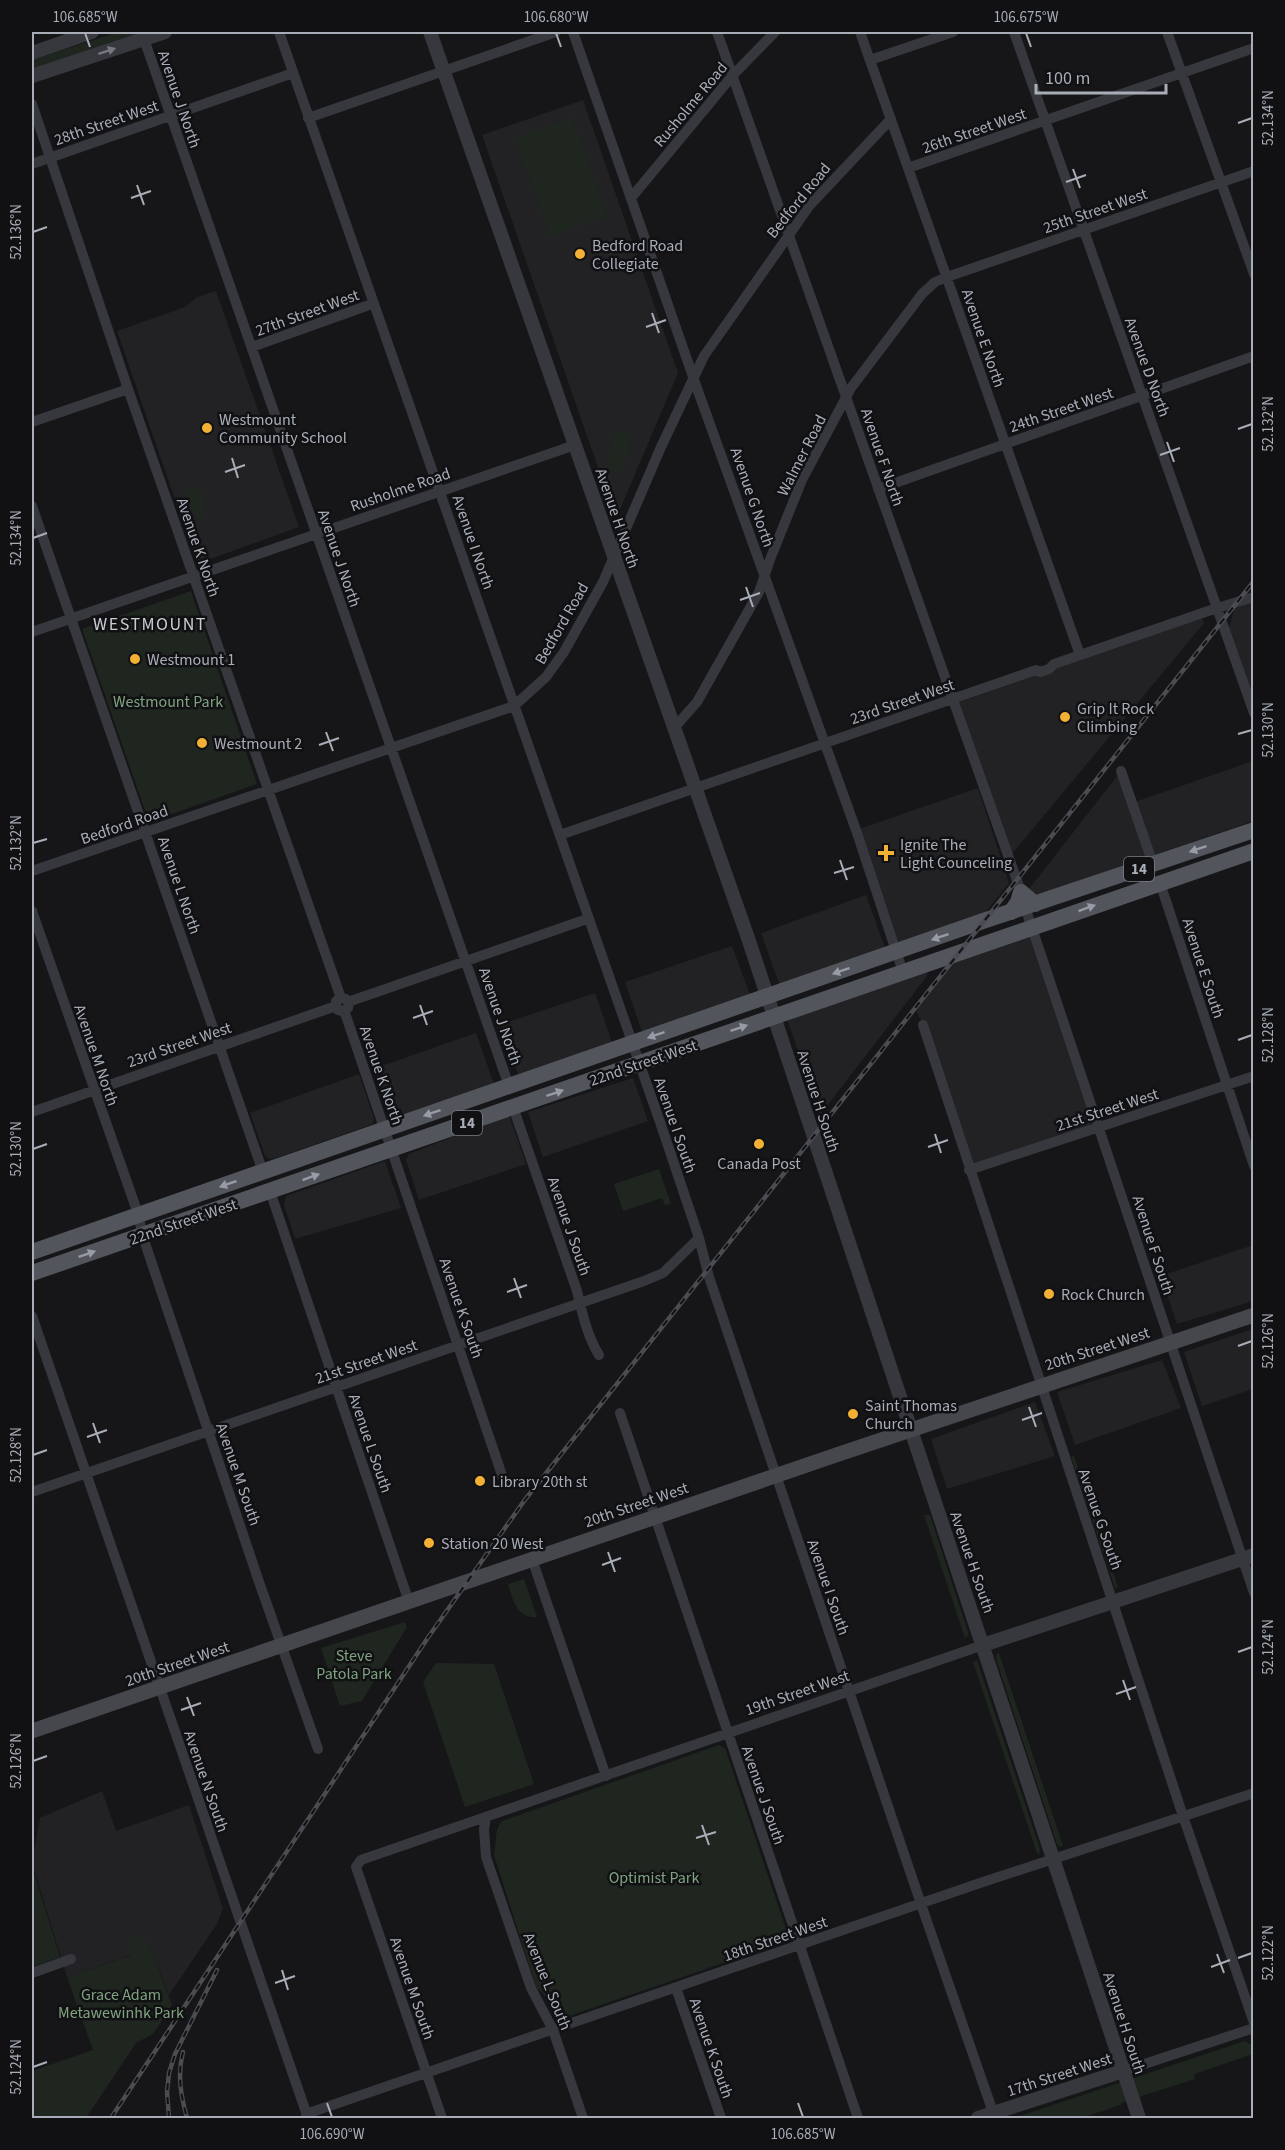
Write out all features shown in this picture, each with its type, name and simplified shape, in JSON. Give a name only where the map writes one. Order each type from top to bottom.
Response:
[{"type":"main road","name":"22nd Street West","points":[[32,1252],[137,1212],[263,1172],[768,997],[1023,904],[1254,830]]},
{"type":"main road","name":"22nd Street West","points":[[32,1273],[1254,851]]},
{"type":"main road","name":"20th Street West","points":[[32,1731],[776,1475],[1254,1315]]},
{"type":"street","points":[[32,52],[92,32]]},
{"type":"street","points":[[32,76],[165,32]]},
{"type":"street","name":"Avenue I North","points":[[279,32],[638,1063]]},
{"type":"street","name":"Avenue H North","points":[[430,32],[774,1016]]},
{"type":"street","points":[[308,118],[556,32]]},
{"type":"street","name":"Avenue G North","points":[[573,32],[693,376],[856,830],[903,972]]},
{"type":"street","name":"Avenue F North","points":[[717,32],[1023,904]]},
{"type":"street","name":"Rusholme Road","points":[[631,198],[733,75],[775,32]]},
{"type":"street","name":"Avenue E North","points":[[860,32],[1080,655]]},
{"type":"street","points":[[870,60],[953,32]]},
{"type":"street","name":"Avenue D North","points":[[1014,32],[1254,713]]},
{"type":"street","points":[[1167,32],[1254,274]]},
{"type":"street","name":"Avenue J North","points":[[144,39],[508,1086]]},
{"type":"street","name":"26th Street West","points":[[908,168],[1254,48]]},
{"type":"street","name":"28th Street West","points":[[32,164],[293,73]]},
{"type":"street","name":"Avenue K North","points":[[32,104],[128,389],[391,1149]]},
{"type":"street","name":"Bedford Road","points":[[32,871],[514,706],[546,677],[564,652],[614,557],[693,376],[704,356],[810,205],[891,119]]},
{"type":"street","name":"25th Street West","points":[[947,277],[1254,171]]},
{"type":"street","name":"Walmer Road","points":[[674,728],[697,702],[759,592],[802,480],[855,381],[922,294],[935,282],[947,277]]},
{"type":"street","name":"27th Street West","points":[[252,347],[372,304]]},
{"type":"street","name":"24th Street West","points":[[878,489],[1254,356]]},
{"type":"street","points":[[32,422],[128,389]]},
{"type":"street","name":"Rusholme Road","points":[[32,632],[575,445]]},
{"type":"street","name":"Avenue L North","points":[[32,506],[263,1172]]},
{"type":"street","name":"23rd Street West","points":[[560,835],[1036,670],[1040,672],[1049,669],[1054,664],[1216,608],[1254,597]]},
{"type":"street","points":[[1121,771],[1153,864]]},
{"type":"street","name":"Avenue E South","points":[[1160,883],[1254,1166]]},
{"type":"street","name":"Avenue F South","points":[[1023,904],[1170,1343],[1248,1557],[1254,1593]]},
{"type":"street","name":"Avenue M North","points":[[32,910],[137,1212]]},
{"type":"street","name":"23rd Street West","points":[[32,1112],[587,919]]},
{"type":"street","name":"Avenue H South","points":[[774,1016],[1139,2118]]},
{"type":"street","name":"Avenue G South","points":[[923,1025],[1183,1816],[1254,2023]]},
{"type":"street","name":"Avenue I South","points":[[638,1063],[994,2116]]},
{"type":"street","name":"21st Street West","points":[[969,1170],[1254,1076]]},
{"type":"street","name":"Avenue J South","points":[[513,1107],[599,1354]]},
{"type":"street","name":"Avenue K South","points":[[391,1149],[503,1478]]},
{"type":"street","name":"Avenue L South","points":[[270,1191],[409,1602]]},
{"type":"street","name":"Avenue M South","points":[[137,1212],[142,1235],[208,1432],[318,1749]]},
{"type":"street","name":"21st Street West","points":[[32,1492],[663,1273],[699,1238]]},
{"type":"street","name":"Avenue N South","points":[[32,1316],[307,2116]]},
{"type":"street","name":"Avenue J South","points":[[620,1413],[858,2118]]},
{"type":"street","name":"19th Street West","points":[[356,1867],[362,1860],[983,1645],[1248,1557]]},
{"type":"street","points":[[532,1559],[606,1776]]},
{"type":"street","name":"18th Street West","points":[[307,2116],[426,2072],[1254,1793]]},
{"type":"street","name":"Avenue L South","points":[[486,1818],[484,1829],[486,1857],[531,1988],[553,2030],[583,2118]]},
{"type":"street","name":"Avenue M South","points":[[356,1867],[442,2118]]},
{"type":"street","points":[[32,1973],[71,1959]]},
{"type":"street","name":"Avenue K South","points":[[676,1988],[721,2118]]},
{"type":"street","name":"17th Street West","points":[[978,2118],[994,2116],[1254,2028]]},
{"type":"shaded area","name":"Bedford Road Collegiate","points":[[583,100],[678,373],[616,519],[482,135]]},
{"type":"shaded area","name":"Westmount Community School","points":[[216,291],[299,527],[202,562],[195,558],[117,331],[185,307],[197,297]]},
{"type":"shaded area","points":[[1253,597],[1253,713],[1227,635],[1236,603]]},
{"type":"shaded area","points":[[1201,616],[1204,623],[1012,854],[958,703]]},
{"type":"shaded area","points":[[1253,761],[1253,821],[1035,896],[1029,889],[1121,771],[1132,803]]},
{"type":"shaded area","points":[[978,788],[1009,883],[985,913],[899,943],[859,829]]},
{"type":"shaded area","points":[[866,895],[885,948],[780,986],[761,933]]},
{"type":"shaded area","points":[[1032,928],[1099,1127],[969,1170],[923,1025],[915,1008],[949,965]]},
{"type":"shaded area","points":[[732,946],[750,995],[642,1032],[625,982]]},
{"type":"shaded area","points":[[928,971],[927,976],[820,1115],[787,1019]]},
{"type":"shaded area","points":[[595,993],[612,1042],[518,1074],[502,1024]]},
{"type":"shaded area","points":[[476,1033],[494,1084],[397,1117],[391,1116],[373,1069]]},
{"type":"shaded area","points":[[359,1074],[374,1118],[373,1124],[276,1158],[270,1159],[265,1156],[250,1113]]},
{"type":"shaded area","points":[[633,1078],[648,1121],[543,1157],[528,1112]]},
{"type":"shaded area","points":[[509,1115],[526,1164],[419,1200],[406,1160],[409,1154]]},
{"type":"shaded area","points":[[385,1161],[401,1208],[295,1239],[284,1205],[286,1196]]},
{"type":"shaded area","points":[[1253,1245],[1253,1301],[1177,1324],[1161,1276]]},
{"type":"shaded area","points":[[1253,1329],[1253,1389],[1202,1406],[1184,1352]]},
{"type":"shaded area","points":[[1162,1360],[1181,1408],[1075,1445],[1057,1392]]},
{"type":"shaded area","points":[[1035,1402],[1055,1456],[947,1489],[931,1439]]},
{"type":"shaded area","points":[[102,1791],[116,1831],[189,1805],[223,1909],[217,1924],[169,1995],[151,1948],[67,1977],[32,1863],[40,1818]]},
{"type":"green space","points":[[118,32],[149,32],[32,72],[32,60]]},
{"type":"green space","points":[[572,117],[607,215],[550,236],[515,138]]},
{"type":"green space","points":[[613,432],[631,435],[623,473],[606,470]]},
{"type":"green space","points":[[200,487],[205,501],[204,518],[196,520],[186,492]]},
{"type":"green space","name":"Westmount Park","points":[[191,591],[257,784],[149,822],[82,629]]},
{"type":"green space","points":[[659,1169],[671,1204],[665,1205],[662,1198],[623,1211],[614,1184]]},
{"type":"green space","points":[[1074,1456],[1118,1587],[1115,1588],[1071,1457]]},
{"type":"green space","points":[[924,1515],[930,1515],[969,1635],[965,1638]]},
{"type":"green space","points":[[524,1579],[537,1617],[530,1617],[520,1612],[512,1596],[508,1584]]},
{"type":"green space","name":"Steve Patola Park","points":[[405,1622],[407,1627],[362,1701],[340,1706],[321,1648]]},
{"type":"green space","points":[[999,1653],[1063,1846],[1060,1847],[1057,1844],[996,1659]]},
{"type":"green space","points":[[977,1660],[1040,1849],[1039,1855],[973,1662]]},
{"type":"green space","points":[[436,1663],[494,1664],[534,1784],[465,1807],[423,1682]]},
{"type":"green space","name":"Optimist Park","points":[[719,1745],[725,1748],[788,1935],[787,1941],[566,2017],[536,1987],[494,1855],[497,1829],[502,1821]]},
{"type":"green space","points":[[32,1866],[60,1957],[32,1967]]},
{"type":"green space","name":"Grace Adam Metawewinhk Park","points":[[143,1934],[148,1949],[151,1948],[172,2005],[153,2034],[136,2043],[86,2118],[36,2118],[32,2110],[32,2071],[93,2050],[67,1977],[132,1955],[127,1940]]},
{"type":"green space","points":[[1245,2041],[1253,2046],[1253,2054],[1194,2074],[1195,2079],[1081,2118],[1014,2118]]},
{"type":"railway","points":[[111,2118],[427,1639],[524,1501],[1254,581]]},
{"type":"railway","points":[[169,2118],[167,2092],[169,2073],[175,2054],[217,1970]]},
{"type":"railway","points":[[183,2052],[180,2085],[187,2118]]},
{"type":"place","name":"Bedford Road Collegiate","points":[[580,254]]},
{"type":"place","name":"Westmount Community School","points":[[207,428]]},
{"type":"place","name":"Westmount 1","points":[[135,659]]},
{"type":"place","name":"Grip It Rock Climbing","points":[[1065,717]]},
{"type":"place","name":"Westmount 2","points":[[202,743]]},
{"type":"place","name":"Ignite The Light Counceling","points":[[886,853]]},
{"type":"place","name":"Canada Post","points":[[759,1144]]},
{"type":"place","name":"Rock Church","points":[[1049,1294]]},
{"type":"place","name":"Saint Thomas Church","points":[[853,1414]]},
{"type":"place","name":"Library 20th st","points":[[480,1481]]},
{"type":"place","name":"Station 20 West","points":[[429,1543]]},
{"type":"district","name":"WESTMOUNT","points":[[150,624]]}]
